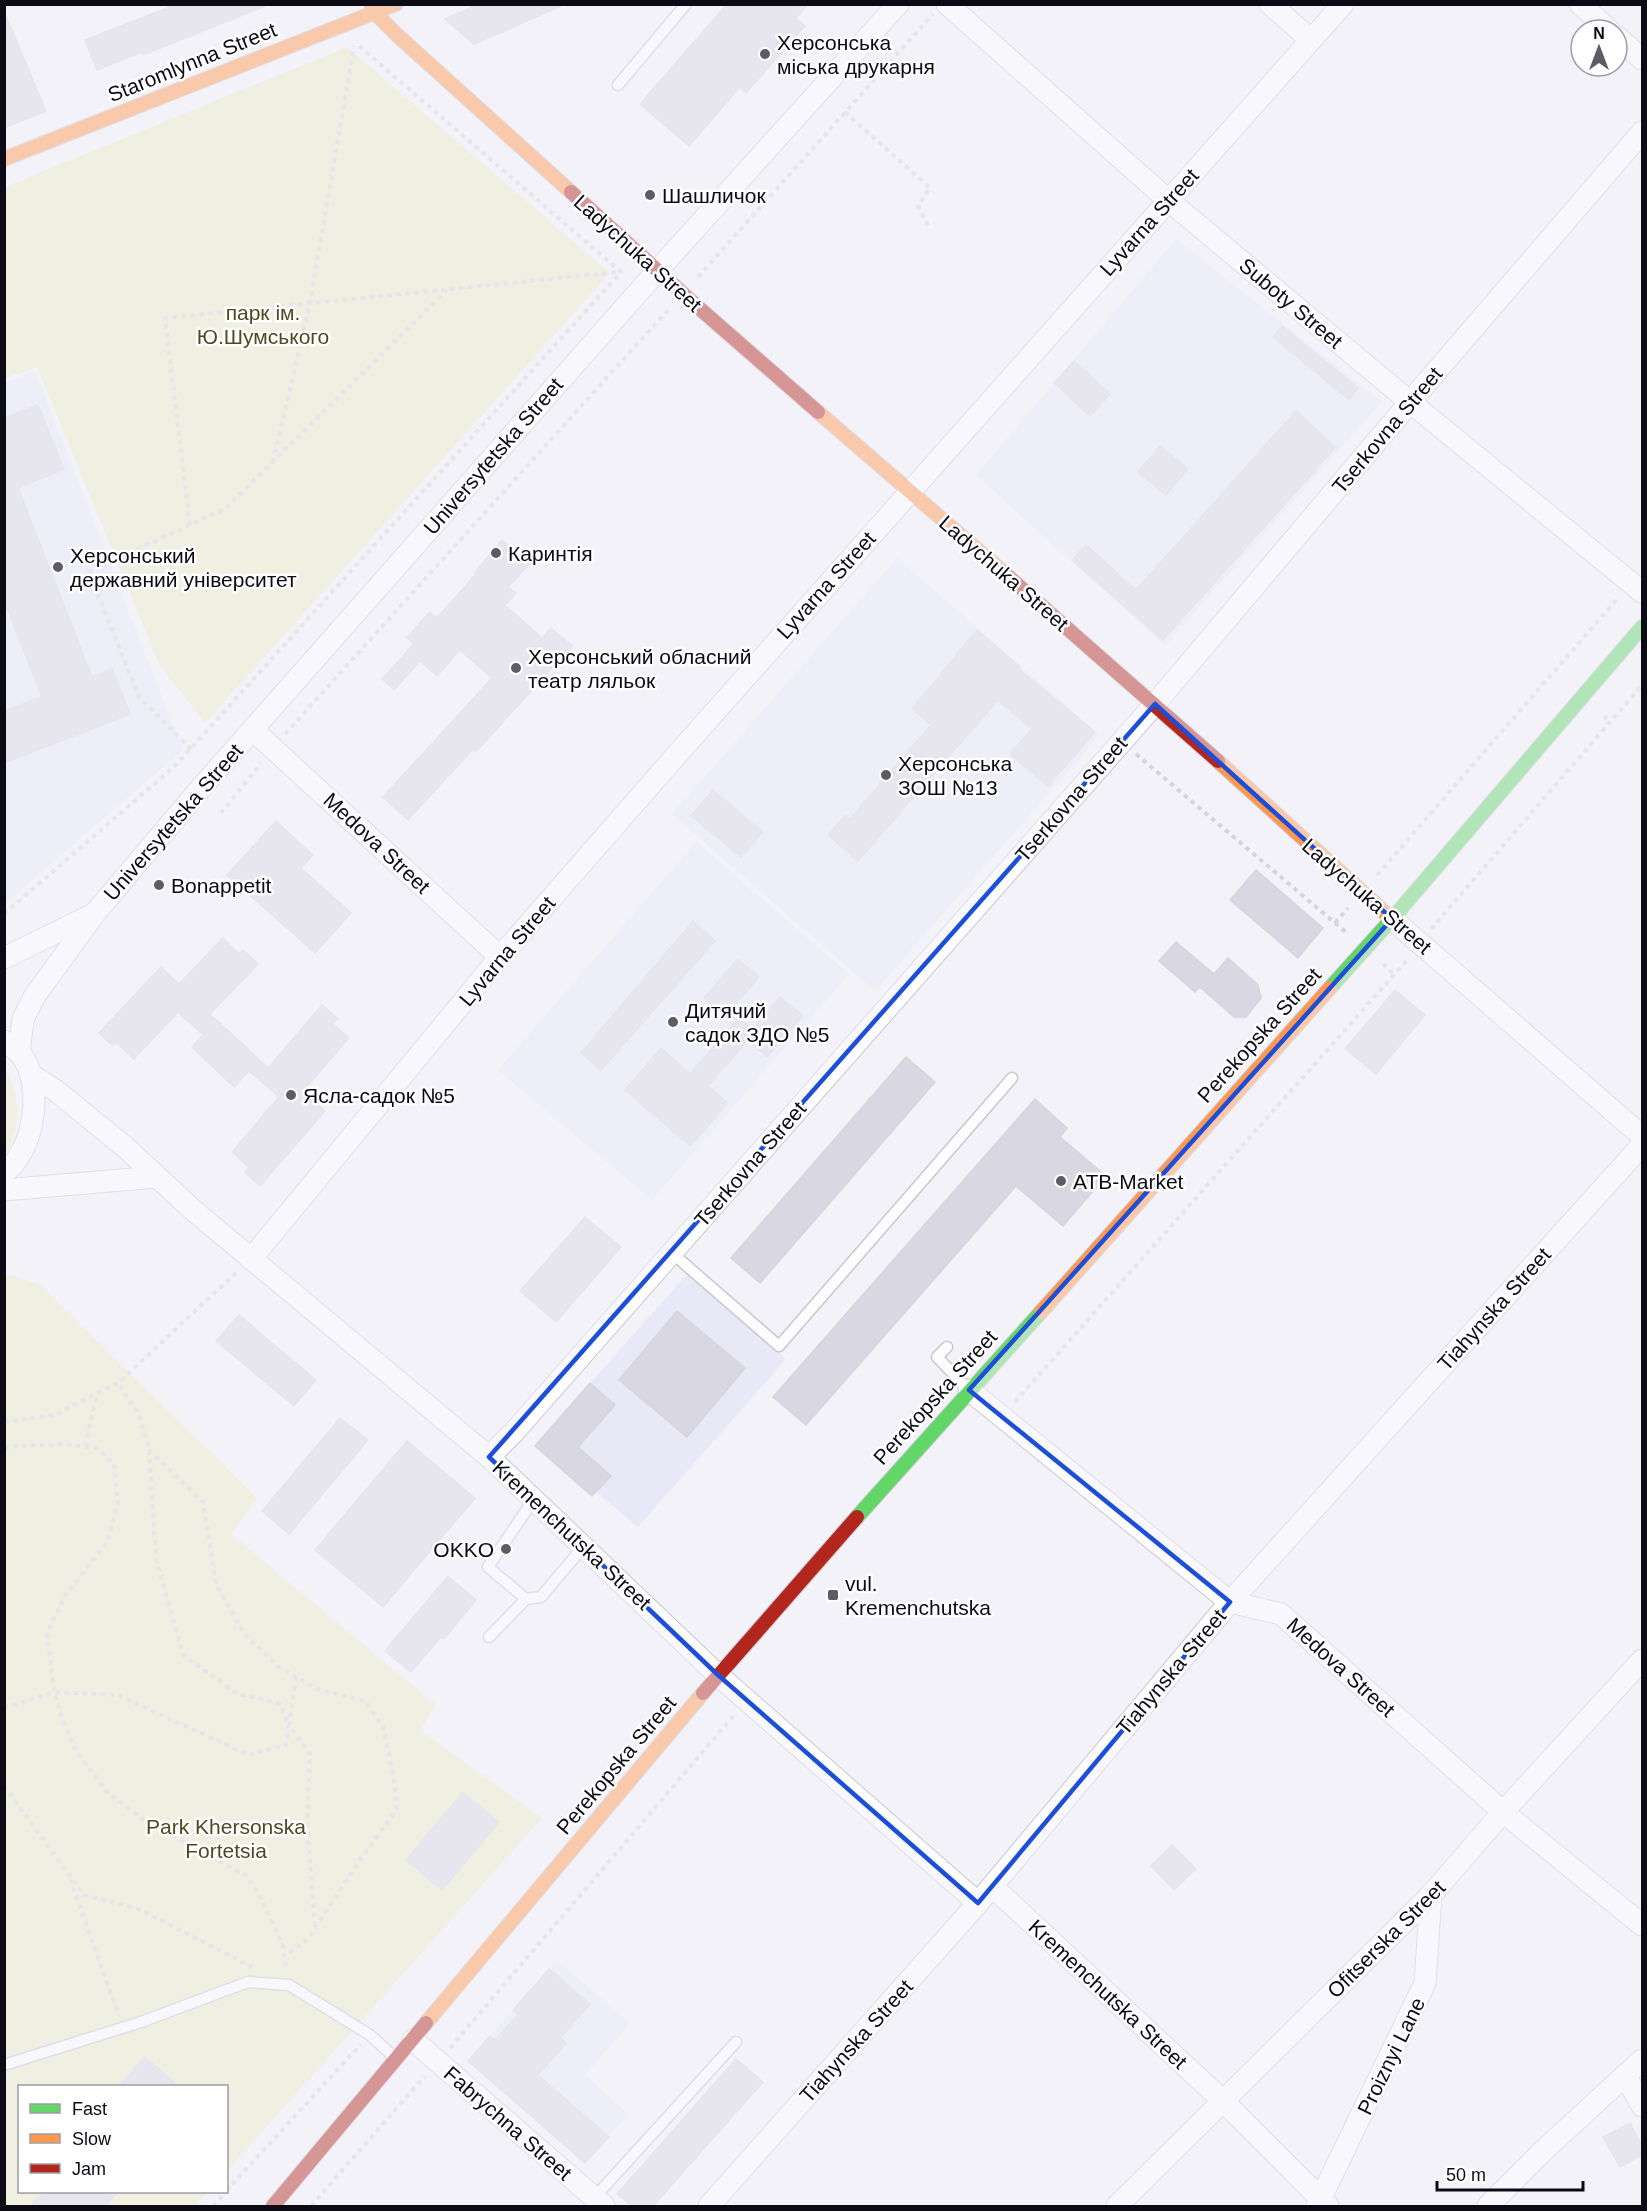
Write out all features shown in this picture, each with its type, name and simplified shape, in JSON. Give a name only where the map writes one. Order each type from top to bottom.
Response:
[{"type":"main road","name":"Staromlynna Street","points":[[4,159],[373,9],[396,4]]},
{"type":"main road","name":"Ladychuka Street","points":[[373,9],[657,271],[1155,704],[1392,919]]},
{"type":"main road","name":"Perekopska Street","points":[[273,2206],[718,1675],[969,1390],[1392,919],[1642,627]]},
{"type":"street","name":"Universytetska Street","points":[[12,1047],[34,997],[95,913],[657,271],[898,4]]},
{"type":"street","points":[[1270,4],[1311,40]]},
{"type":"street","name":"Lyvarna Street","points":[[251,1259],[500,957],[666,766],[1343,4]]},
{"type":"street","points":[[1580,4],[1596,18]]},
{"type":"street","name":"Suboty Street","points":[[941,9],[1410,402],[1637,587]]},
{"type":"street","points":[[1629,48],[1642,59]]},
{"type":"street","name":"Tserkovna Street","points":[[489,1457],[514,1432],[1122,742],[1642,132]]},
{"type":"street","name":"Medova Street","points":[[253,730],[500,957]]},
{"type":"street","name":"Universytetska Street","points":[[4,958],[95,913]]},
{"type":"street","name":"Ladychuka Street","points":[[1392,919],[1642,1136]]},
{"type":"street","points":[[4,1173],[18,1159],[31,1131],[34,1096],[30,1074],[12,1047]]},
{"type":"street","name":"Kremenchutska Street","points":[[30,1074],[55,1090],[125,1147],[251,1259],[489,1457],[718,1675],[978,1903]]},
{"type":"street","name":"Tiahynska Street","points":[[709,2206],[978,1903],[1230,1602],[1642,1144]]},
{"type":"street","points":[[4,1190],[157,1177]]},
{"type":"street","name":"Medova Street","points":[[969,1390],[1230,1602],[1281,1614],[1503,1812],[1642,1924]]},
{"type":"street","name":"Ofitserska Street","points":[[1117,2206],[1431,1895],[1503,1812],[1642,1660]]},
{"type":"street","name":"Kremenchutska Street","points":[[992,1886],[1223,2101],[1322,2204]]},
{"type":"street","name":"Proiznyi Lane","points":[[1322,2204],[1425,1983],[1431,1895]]},
{"type":"street","name":"Fabrychna Street","points":[[413,2040],[599,2202]]},
{"type":"street","points":[[1488,2206],[1544,2150],[1642,2060]]},
{"type":"street","points":[[1625,2075],[1642,2106]]},
{"type":"lane","points":[[618,85],[686,4]]},
{"type":"lane","points":[[672,1253],[779,1346],[1012,1078]]},
{"type":"lane","points":[[947,1347],[937,1358],[969,1390]]},
{"type":"lane","points":[[526,1599],[488,1567],[534,1499]]},
{"type":"lane","points":[[489,1637],[526,1599],[541,1597],[585,1546]]},
{"type":"lane","points":[[4,2065],[123,2028],[248,1982],[289,1985],[370,2035],[396,2059]]},
{"type":"lane","points":[[599,2202],[736,2042]]},
{"type":"path","points":[[692,284],[845,112],[941,9]]},
{"type":"path","points":[[273,462],[310,303],[355,42],[621,272]]},
{"type":"path","points":[[845,112],[930,188],[918,206],[929,227]]},
{"type":"path","points":[[190,525],[165,318],[621,272]]},
{"type":"path","points":[[4,914],[176,766],[621,272]]},
{"type":"path","points":[[191,749],[139,697],[89,572],[226,508],[448,290]]},
{"type":"path","points":[[221,813],[274,748],[670,308]]},
{"type":"path","points":[[1335,923],[1637,587]]},
{"type":"path","points":[[1002,1416],[1422,944],[1435,923],[1642,685]]},
{"type":"path","points":[[1604,716],[1610,722]]},
{"type":"path","points":[[1122,742],[1394,975]]},
{"type":"path","points":[[4,1422],[54,1415],[118,1383],[251,1259]]},
{"type":"path","points":[[118,1383],[139,1415],[149,1449],[156,1559],[183,1655],[238,1694],[279,1703],[289,1725],[310,1754],[307,1822],[315,1928]]},
{"type":"path","points":[[85,1446],[98,1393]]},
{"type":"path","points":[[4,1447],[64,1444],[85,1446],[96,1448],[114,1464],[118,1503],[108,1541],[66,1594],[47,1633],[54,1692],[74,1748],[105,1790],[142,1819],[245,1875],[258,1892],[283,1946],[289,1985]]},
{"type":"path","points":[[149,1449],[203,1502],[216,1584],[245,1635],[278,1666],[317,1689],[365,1701],[383,1727],[393,1774],[397,1809],[307,1940],[284,1956]]},
{"type":"path","points":[[4,1708],[54,1692],[118,1695],[248,1755],[286,1745],[297,1677]]},
{"type":"path","points":[[311,2206],[438,2062],[748,1699]]},
{"type":"path","points":[[4,1786],[84,1895],[136,1908],[257,1969]]},
{"type":"path","points":[[69,1876],[123,2028]]},
{"type":"path","points":[[228,2189],[370,2035]]},
{"type":"path","points":[[213,2206],[224,2193]]},
{"type":"highlighted area","points":[[1155,704],[1392,919],[969,1390],[1230,1602],[978,1903],[718,1675],[489,1457]]},
{"type":"shaded area","points":[[1176,239],[1382,402],[1165,646],[976,475]]},
{"type":"shaded area","name":"Херсонський державний університет","points":[[35,371],[183,750],[5,903],[5,383]]},
{"type":"shaded area","name":"Херсонська ЗОШ №13","points":[[897,558],[1100,735],[875,991],[672,814]]},
{"type":"shaded area","name":"Дитячий садок ЗДО №5","points":[[696,842],[849,974],[652,1200],[498,1070]]},
{"type":"shaded area","points":[[688,1273],[786,1359],[638,1527],[538,1442]]},
{"type":"shaded area","points":[[557,1961],[630,2023],[585,2075],[628,2114],[585,2163],[468,2061]]},
{"type":"green space","name":"парк ім. Ю.Шумського","points":[[347,47],[610,273],[205,723],[159,664],[37,367],[5,378],[5,187]]},
{"type":"green space","points":[[4,1065],[13,1088],[17,1110],[15,1132],[5,1155]]},
{"type":"green space","name":"Park Khersonska Fortetsia","points":[[4,1273],[39,1284],[257,1498],[231,1534],[436,1705],[420,1730],[542,1818],[228,2170],[228,2085],[18,2085],[18,2193],[207,2193],[194,2206],[5,2206]]},
{"type":"building","points":[[177,4],[268,5],[143,55],[142,52],[97,70],[85,40]]},
{"type":"building","points":[[478,4],[566,4],[474,44],[445,19]]},
{"type":"building","points":[[727,4],[808,4],[796,18],[805,26],[746,93],[740,87],[689,146],[640,104]]},
{"type":"building","points":[[4,11],[46,111],[4,128]]},
{"type":"building","points":[[1282,326],[1358,388],[1349,400],[1273,337]]},
{"type":"building","points":[[1074,361],[1110,394],[1090,416],[1054,383]]},
{"type":"building","points":[[38,405],[64,469],[18,488],[92,677],[112,669],[130,714],[4,763],[4,711],[42,697],[4,600],[4,418]]},
{"type":"building","points":[[1296,411],[1336,447],[1163,640],[1072,560],[1086,545],[1136,590]]},
{"type":"building","points":[[1160,446],[1188,469],[1166,495],[1138,472]]},
{"type":"building","name":"Херсонський обласний театр ляльок","points":[[502,540],[529,564],[508,587],[516,593],[505,605],[542,638],[551,628],[572,646],[476,752],[473,749],[408,820],[383,797],[492,678],[460,650],[437,676],[420,661],[394,690],[382,679],[414,644],[407,637],[430,612],[437,618]]},
{"type":"building","points":[[977,630],[1020,667],[1019,669],[1095,732],[1048,786],[1010,754],[1032,729],[998,700],[858,861],[828,835],[846,815],[850,819],[931,725],[912,709]]},
{"type":"building","points":[[713,790],[763,832],[741,857],[691,816]]},
{"type":"building","points":[[276,821],[313,855],[301,868],[351,913],[315,953],[227,875]]},
{"type":"building","points":[[1256,870],[1323,928],[1298,958],[1230,900]]},
{"type":"building","points":[[693,921],[715,941],[601,1070],[581,1053]]},
{"type":"building","points":[[223,938],[239,954],[243,950],[258,964],[210,1014],[268,1068],[322,1005],[338,1019],[333,1024],[349,1038],[302,1092],[325,1111],[260,1186],[245,1172],[249,1167],[232,1152],[279,1097],[249,1071],[234,1087],[192,1047],[203,1035],[178,1012],[134,1059],[116,1042],[113,1046],[99,1033],[161,967],[179,984]]},
{"type":"building","points":[[1176,942],[1214,974],[1228,958],[1258,985],[1261,998],[1246,1017],[1234,1017],[1200,987],[1195,992],[1159,961]]},
{"type":"building","points":[[738,959],[759,977],[725,1016],[704,998]]},
{"type":"building","points":[[1395,990],[1425,1015],[1376,1074],[1345,1049]]},
{"type":"building","points":[[780,997],[803,1016],[767,1057],[748,1040],[708,1086],[728,1103],[690,1146],[625,1090],[661,1048],[690,1074],[739,1017],[753,1029]]},
{"type":"building","points":[[906,1057],[935,1082],[760,1283],[731,1258]]},
{"type":"building","points":[[1035,1099],[1067,1128],[1060,1137],[1106,1176],[1063,1226],[1016,1186],[806,1425],[773,1397]]},
{"type":"building","points":[[585,1217],[621,1247],[556,1322],[520,1291]]},
{"type":"building","points":[[677,1311],[745,1368],[687,1437],[619,1380]]},
{"type":"building","points":[[239,1315],[316,1380],[294,1406],[216,1341]]},
{"type":"building","points":[[590,1383],[615,1405],[578,1447],[611,1476],[592,1496],[535,1446]]},
{"type":"building","points":[[340,1418],[368,1440],[289,1534],[262,1511]]},
{"type":"building","points":[[407,1441],[475,1498],[383,1607],[315,1550]]},
{"type":"building","points":[[448,1576],[476,1600],[444,1639],[441,1637],[411,1672],[385,1651]]},
{"type":"building","points":[[463,1792],[499,1822],[442,1890],[406,1860]]},
{"type":"building","points":[[1172,1845],[1196,1869],[1174,1890],[1151,1866]]},
{"type":"building","points":[[549,1969],[590,2004],[560,2038],[566,2043],[538,2075],[609,2137],[585,2163],[468,2061],[490,2036],[495,2040],[518,2015],[513,2010]]},
{"type":"building","points":[[145,2057],[177,2085],[120,2085]]},
{"type":"building","points":[[736,2059],[763,2082],[653,2206],[632,2206],[617,2194]]},
{"type":"building","points":[[1630,2123],[1642,2146],[1642,2155],[1620,2167],[1603,2137]]},
{"type":"building","points":[[43,2193],[117,2193],[105,2206],[31,2206]]},
{"type":"traffic: fast","points":[[1330,988],[1642,627]]},
{"type":"traffic: fast","points":[[857,1517],[1041,1312]]},
{"type":"traffic: slow","points":[[371,4],[375,13],[397,35],[571,192]]},
{"type":"traffic: slow","points":[[4,159],[396,4]]},
{"type":"traffic: slow","points":[[818,412],[1002,571]]},
{"type":"traffic: slow","points":[[1218,761],[1392,919]]},
{"type":"traffic: slow","points":[[1041,1312],[1330,988]]},
{"type":"traffic: slow","points":[[426,2023],[703,1693]]},
{"type":"traffic: jam","points":[[571,192],[818,412]]},
{"type":"traffic: jam","points":[[1002,571],[1218,761]]},
{"type":"traffic: jam","points":[[703,1693],[857,1517]]},
{"type":"traffic: jam","points":[[273,2206],[426,2023]]},
{"type":"place","name":"Херсонська міська друкарня","points":[[765,54]]},
{"type":"place","name":"Шашличок","points":[[650,195]]},
{"type":"place","name":"Каринтія","points":[[496,553]]},
{"type":"place","name":"Херсонський державний університет","points":[[58,567]]},
{"type":"place","name":"Херсонський обласний театр ляльок","points":[[516,668]]},
{"type":"place","name":"Херсонська ЗОШ №13","points":[[886,775]]},
{"type":"place","name":"Bonappetit","points":[[159,885]]},
{"type":"place","name":"Дитячий садок ЗДО №5","points":[[673,1022]]},
{"type":"place","name":"Ясла-садок №5","points":[[291,1095]]},
{"type":"place","name":"ATB-Market","points":[[1061,1181]]},
{"type":"place","name":"OKKO","points":[[506,1549]]},
{"type":"place","name":"vul. Kremenchutska","points":[[833,1595]]}]
